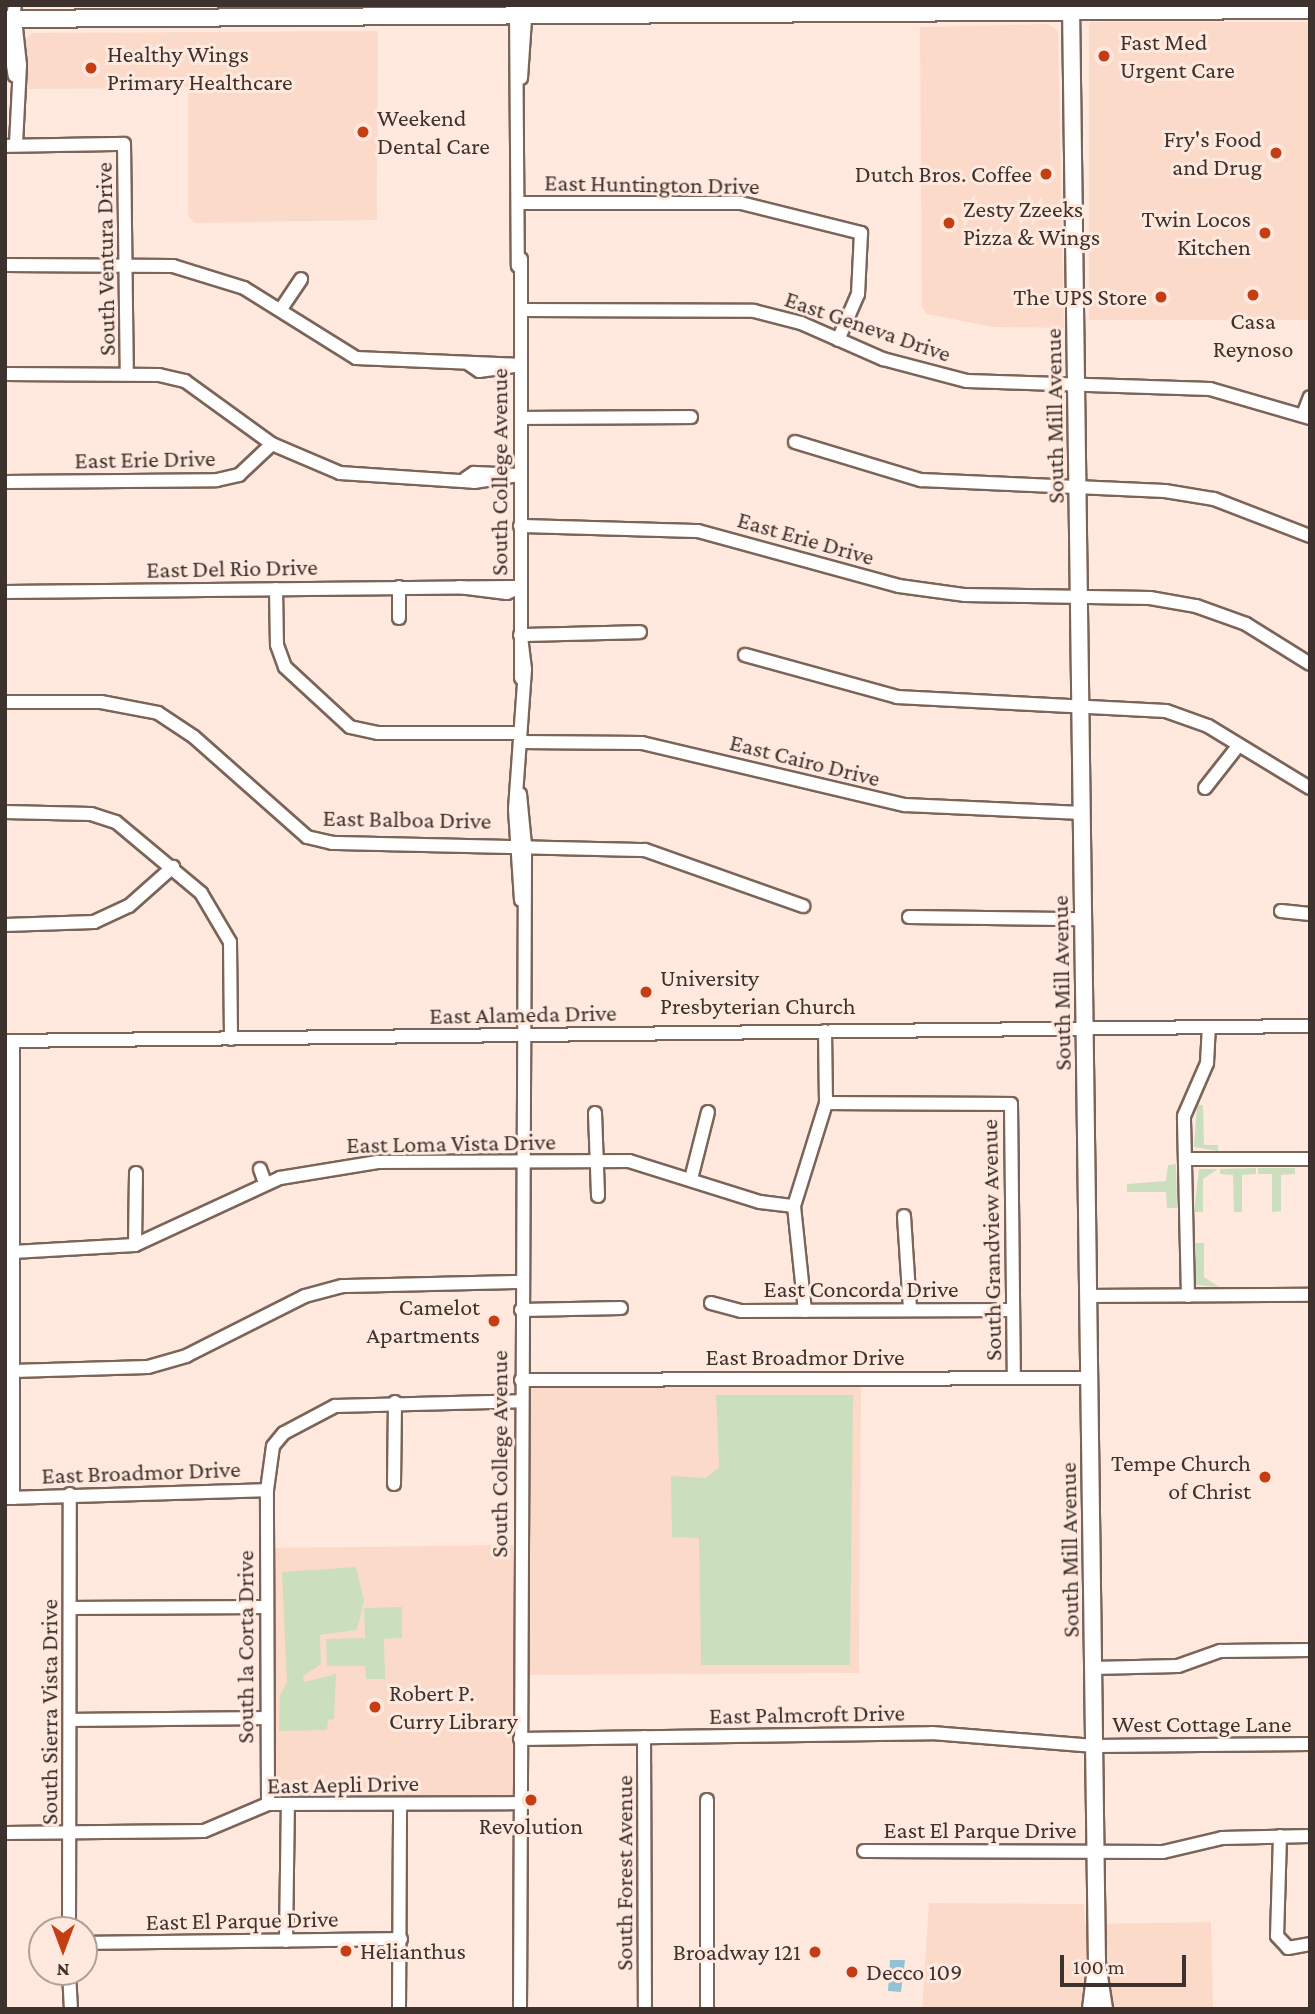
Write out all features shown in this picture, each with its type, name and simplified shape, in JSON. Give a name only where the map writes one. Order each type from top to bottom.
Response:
[{"type":"main road","points":[[12,15],[230,11],[1071,8],[1310,10]]},
{"type":"main road","name":"South Mill Avenue","points":[[1071,8],[1095,1853],[1097,1960],[1104,2009]]},
{"type":"main road","name":"South Mill Avenue","points":[[1091,2009],[1097,1960]]},
{"type":"street","name":"South College Avenue","points":[[520,2009],[521,10]]},
{"type":"street","points":[[11,145],[15,76],[9,40],[12,15]]},
{"type":"street","name":"South Ventura Drive","points":[[11,145],[124,144],[127,374]]},
{"type":"street","name":"East Huntington Drive","points":[[521,203],[741,203],[862,233],[858,294],[838,340]]},
{"type":"street","points":[[5,265],[127,264],[210,274],[281,309],[356,358],[469,364],[480,370],[521,365]]},
{"type":"street","points":[[281,309],[302,279]]},
{"type":"street","name":"East Geneva Drive","points":[[521,310],[754,312],[967,380],[1210,389],[1306,417]]},
{"type":"street","points":[[5,374],[127,374],[185,381],[272,444],[320,467],[363,478],[465,479],[474,472],[520,475]]},
{"type":"street","points":[[1306,417],[1310,397]]},
{"type":"street","points":[[521,418],[691,417]]},
{"type":"street","points":[[795,442],[921,480],[1078,488],[1214,499],[1310,536]]},
{"type":"street","name":"East Erie Drive","points":[[5,482],[217,480],[239,475],[272,444]]},
{"type":"street","name":"East Erie Drive","points":[[520,526],[698,531],[899,586],[965,595],[1080,596],[1196,606],[1246,625],[1310,664]]},
{"type":"street","points":[[399,587],[399,618]]},
{"type":"street","name":"East Del Rio Drive","points":[[5,592],[459,587],[507,593],[520,587]]},
{"type":"street","name":"East Cairo Drive","points":[[276,589],[277,645],[285,667],[350,727],[378,733],[642,743],[791,783],[905,805],[1082,813]]},
{"type":"street","points":[[520,635],[640,632]]},
{"type":"street","points":[[745,655],[897,697],[1166,711],[1208,726],[1310,788]]},
{"type":"street","points":[[158,713],[163,699]]},
{"type":"street","name":"East Balboa Drive","points":[[5,702],[101,702],[158,713],[194,737],[307,837],[332,843],[520,844],[645,850],[803,906]]},
{"type":"street","points":[[1205,788],[1238,746]]},
{"type":"street","points":[[5,812],[91,814],[116,822],[201,893],[226,931],[231,1039]]},
{"type":"street","points":[[5,925],[94,922],[129,906],[173,867]]},
{"type":"street","points":[[1281,911],[1310,914]]},
{"type":"street","points":[[909,917],[1083,919]]},
{"type":"street","name":"East Alameda Drive","points":[[9,1041],[1310,1026]]},
{"type":"street","points":[[1188,1296],[1184,1116],[1207,1063],[1209,1027]]},
{"type":"street","points":[[805,1311],[794,1206],[826,1103],[825,1031]]},
{"type":"street","points":[[9,1041],[13,1252],[9,1271],[13,1371],[9,1385],[9,1498]]},
{"type":"street","name":"South Grandview Avenue","points":[[826,1103],[1011,1104],[1014,1376]]},
{"type":"street","points":[[691,1179],[708,1112]]},
{"type":"street","points":[[596,1113],[598,1196]]},
{"type":"street","points":[[1185,1160],[1310,1159]]},
{"type":"street","name":"East Loma Vista Drive","points":[[13,1252],[135,1245],[265,1184],[378,1162],[629,1161],[794,1206]]},
{"type":"street","points":[[260,1169],[265,1184]]},
{"type":"street","points":[[135,1245],[136,1173]]},
{"type":"street","points":[[904,1216],[910,1310]]},
{"type":"street","points":[[13,1371],[148,1367],[186,1356],[305,1296],[342,1286],[520,1282]]},
{"type":"street","points":[[1088,1296],[1310,1295]]},
{"type":"street","name":"East Concorda Drive","points":[[711,1303],[741,1311],[1013,1310]]},
{"type":"street","points":[[520,1310],[621,1308]]},
{"type":"street","name":"East Broadmor Drive","points":[[520,1380],[1014,1376],[1089,1378]]},
{"type":"street","name":"East Broadmor Drive","points":[[9,1498],[69,1494],[267,1490],[268,1459],[284,1433],[335,1406],[395,1402],[520,1401]]},
{"type":"street","points":[[394,1484],[395,1402]]},
{"type":"street","name":"South la Corta Drive","points":[[267,1490],[265,1718],[268,1804]]},
{"type":"street","name":"South Sierra Vista Drive","points":[[69,1494],[69,1916]]},
{"type":"street","points":[[69,1608],[265,1606]]},
{"type":"street","points":[[1093,1668],[1178,1666],[1220,1651],[1310,1650]]},
{"type":"street","points":[[69,1720],[265,1718]]},
{"type":"street","name":"East Palmcroft Drive","points":[[520,1739],[932,1733],[1094,1746]]},
{"type":"street","name":"South Forest Avenue","points":[[644,1737],[645,2009]]},
{"type":"street","name":"West Cottage Lane","points":[[1094,1746],[1310,1744]]},
{"type":"street","points":[[707,1800],[707,2009]]},
{"type":"street","name":"East Aepli Drive","points":[[5,1833],[204,1830],[268,1804],[520,1802]]},
{"type":"street","points":[[286,1941],[288,1804]]},
{"type":"street","points":[[399,2009],[400,1804]]},
{"type":"street","points":[[1280,1836],[1280,1944],[1310,1944]]},
{"type":"street","name":"East El Parque Drive","points":[[864,1851],[1082,1848],[1095,1853],[1280,1836],[1310,1836]]},
{"type":"street","name":"East El Parque Drive","points":[[98,1943],[401,1939]]},
{"type":"street","points":[[70,1986],[71,2009]]},
{"type":"shaded area","points":[[1089,22],[1310,22],[1310,320],[1089,320]]},
{"type":"shaded area","points":[[1048,24],[1058,31],[1064,328],[993,327],[927,314],[922,307],[920,27]]},
{"type":"shaded area","points":[[378,31],[377,220],[194,223],[188,215],[188,88],[24,89],[25,40],[32,33]]},
{"type":"shaded area","points":[[861,1378],[859,1673],[521,1675],[520,1803],[268,1804],[266,1548],[520,1545],[521,1380]]},
{"type":"shaded area","points":[[929,1903],[1084,1904],[1085,1924],[1211,1922],[1213,2009],[922,2009]]},
{"type":"green space","points":[[1197,1105],[1203,1105],[1204,1145],[1218,1145],[1218,1151],[1194,1147]]},
{"type":"green space","points":[[1176,1164],[1177,1208],[1167,1208],[1166,1192],[1127,1192],[1127,1184],[1166,1181],[1168,1165]]},
{"type":"green space","points":[[1256,1168],[1256,1174],[1242,1175],[1242,1212],[1234,1212],[1233,1175],[1220,1174],[1220,1169]]},
{"type":"green space","points":[[1258,1168],[1295,1168],[1295,1174],[1281,1175],[1281,1211],[1272,1212],[1272,1174],[1258,1174]]},
{"type":"green space","points":[[1199,1169],[1218,1169],[1203,1179],[1203,1212],[1194,1212]]},
{"type":"green space","points":[[1194,1243],[1204,1243],[1204,1277],[1219,1287],[1196,1285]]},
{"type":"green space","points":[[716,1395],[853,1395],[850,1665],[701,1665],[699,1538],[672,1537],[671,1476],[706,1478],[719,1467]]},
{"type":"green space","points":[[356,1567],[364,1600],[357,1630],[320,1635],[321,1664],[303,1676],[304,1682],[336,1674],[334,1719],[328,1720],[327,1730],[279,1731],[280,1695],[287,1682],[282,1572]]},
{"type":"green space","points":[[402,1607],[402,1638],[384,1639],[385,1679],[366,1679],[365,1666],[327,1666],[326,1639],[365,1638],[364,1608]]},
{"type":"water","points":[[890,1960],[905,1960],[901,1992],[888,1991]]},
{"type":"place","name":"Fast Med Urgent Care","points":[[1104,56]]},
{"type":"place","name":"Healthy Wings Primary Healthcare","points":[[91,68]]},
{"type":"place","name":"Weekend Dental Care","points":[[363,132]]},
{"type":"place","name":"Fry's Food and Drug","points":[[1276,153]]},
{"type":"place","name":"Dutch Bros. Coffee","points":[[1046,174]]},
{"type":"place","name":"Zesty Zzeeks Pizza & Wings","points":[[949,223]]},
{"type":"place","name":"Twin Locos Kitchen","points":[[1265,233]]},
{"type":"place","name":"Casa Reynoso","points":[[1253,295]]},
{"type":"place","name":"The UPS Store","points":[[1161,297]]},
{"type":"place","name":"University Presbyterian Church","points":[[646,992]]},
{"type":"place","name":"Camelot Apartments","points":[[494,1321]]},
{"type":"place","name":"Tempe Church of Christ","points":[[1265,1477]]},
{"type":"place","name":"Robert P. Curry Library","points":[[375,1707]]},
{"type":"place","name":"Revolution","points":[[531,1800]]},
{"type":"place","name":"Helianthus","points":[[346,1951]]},
{"type":"place","name":"Broadway 121","points":[[815,1952]]},
{"type":"place","name":"Decco 109","points":[[852,1972]]}]
